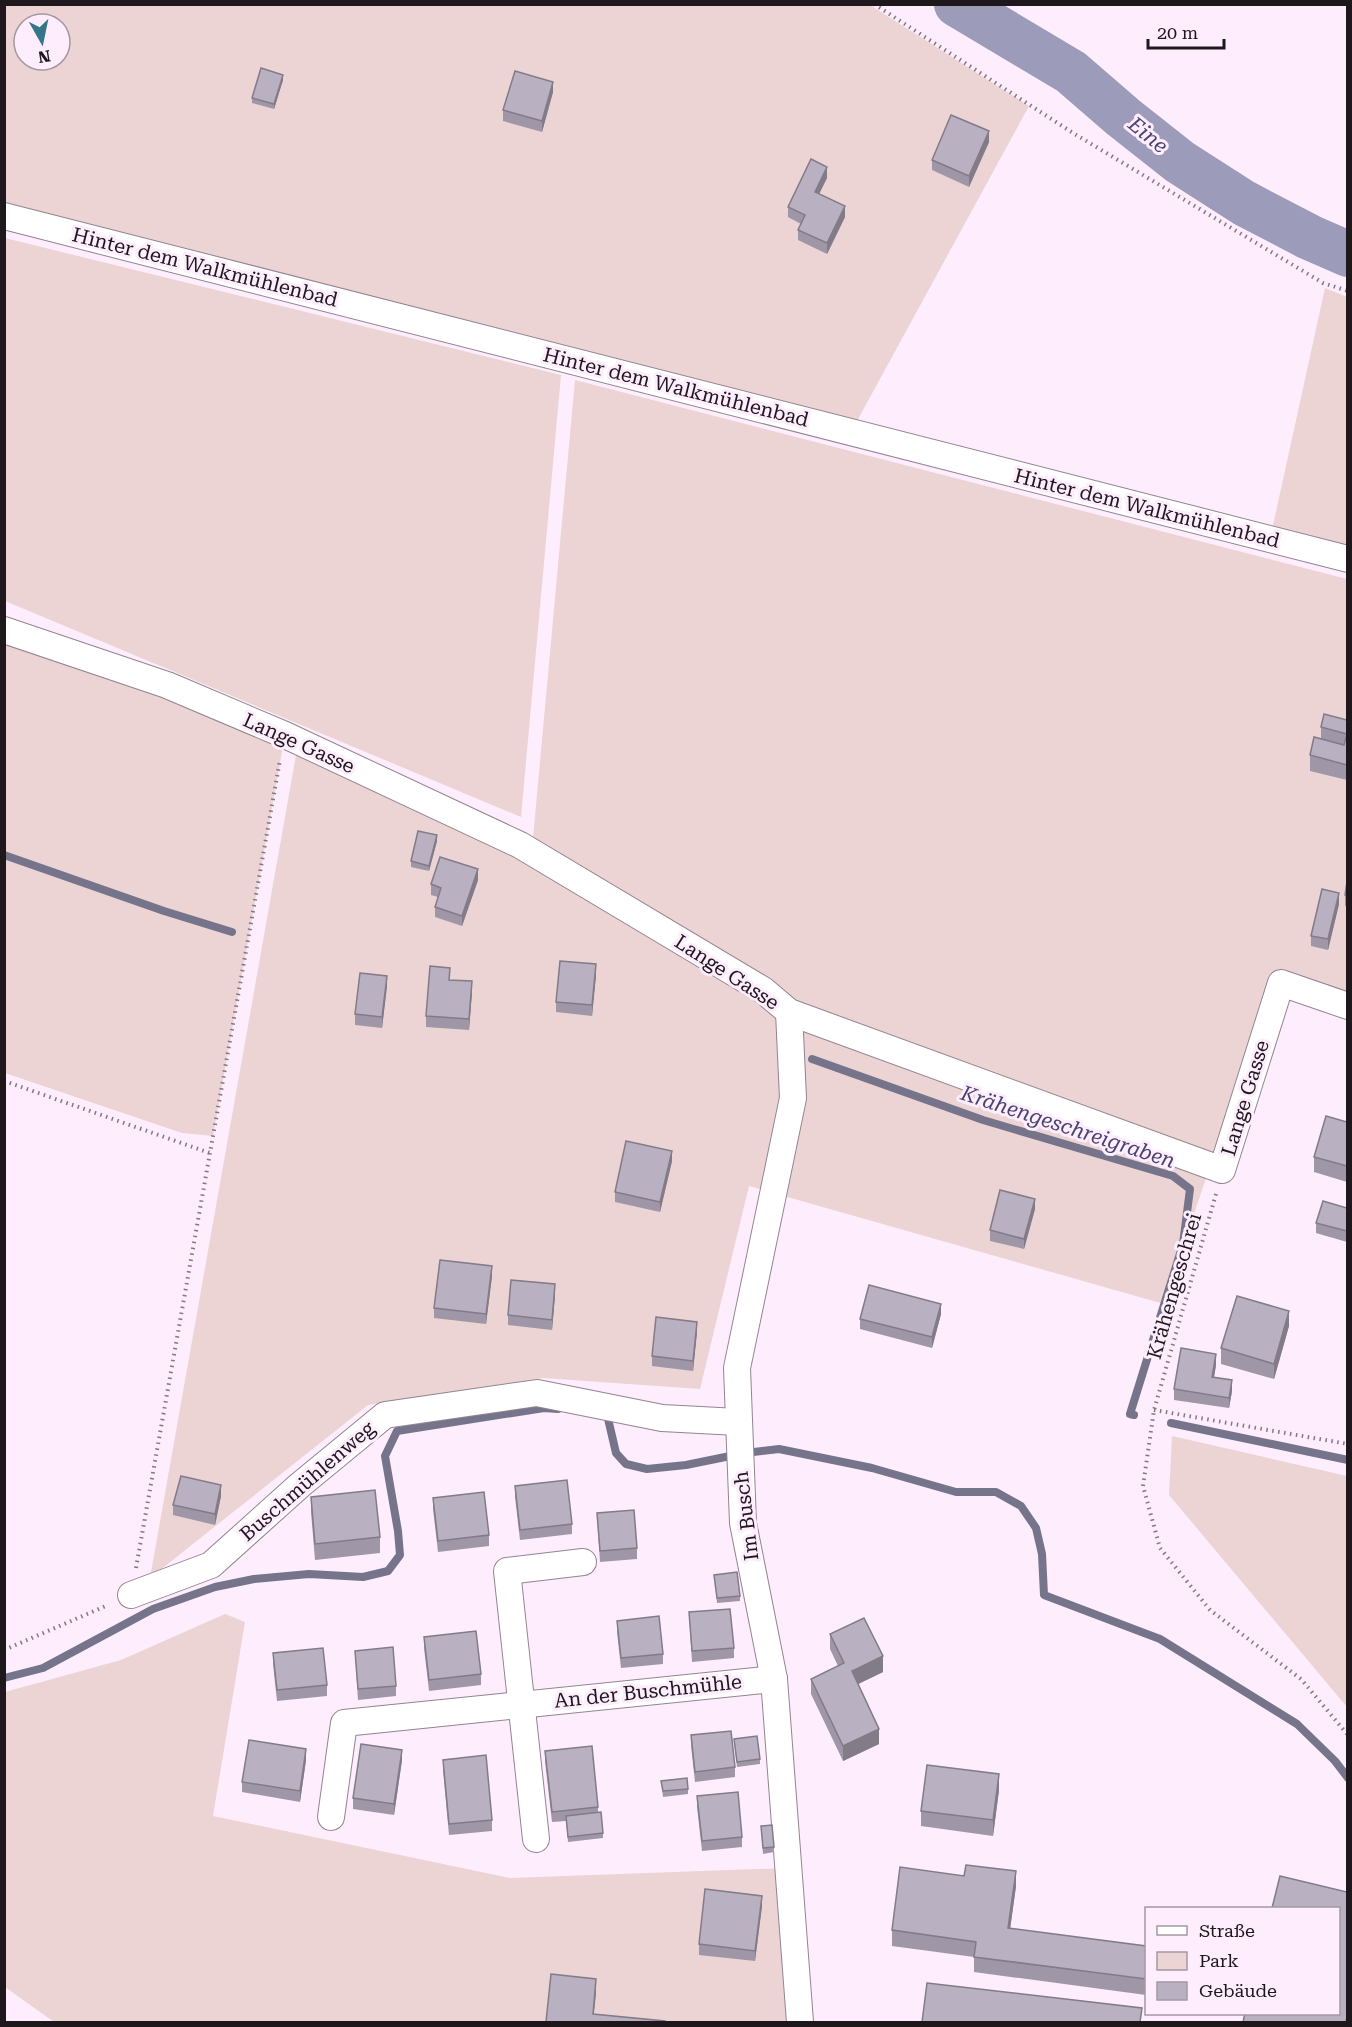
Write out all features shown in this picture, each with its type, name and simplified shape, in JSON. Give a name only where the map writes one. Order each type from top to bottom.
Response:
[{"type":"street","name":"Hinter dem Walkmühlenbad","points":[[4,216],[1347,559]]},
{"type":"street","name":"Lange Gasse","points":[[4,630],[167,685],[285,735],[520,845],[763,990],[789,1012],[1222,1170],[1281,983],[1347,1006]]},
{"type":"street","name":"Im Busch","points":[[789,1012],[793,1098],[737,1368],[743,1523],[774,1679],[800,2022]]},
{"type":"street","name":"Buschmühlenweg","points":[[131,1595],[211,1565],[300,1485],[385,1415],[537,1393],[662,1418],[739,1440]]},
{"type":"street","points":[[536,1839],[507,1570],[583,1562]]},
{"type":"street","name":"An der Buschmühle","points":[[331,1817],[344,1723],[774,1679]]},
{"type":"path","points":[[874,4],[1073,133],[1323,283],[1347,291]]},
{"type":"path","points":[[4,1650],[131,1595],[285,735]]},
{"type":"path","points":[[4,1081],[210,1153]]},
{"type":"path","name":"Krähengeschrei","points":[[1222,1170],[1154,1410],[1143,1486],[1160,1548],[1210,1610],[1301,1679],[1347,1735]]},
{"type":"path","points":[[1154,1410],[1347,1444]]},
{"type":"green space","points":[[4,5],[870,5],[1029,106],[851,432],[5,216]]},
{"type":"green space","points":[[5,238],[561,375],[521,817],[5,601]]},
{"type":"green space","points":[[1325,288],[1347,297],[1347,559],[1270,539]]},
{"type":"green space","points":[[575,380],[1347,579],[1347,999],[1274,974],[1164,1304],[749,1186],[700,1389],[543,1378],[368,1405],[150,1578],[296,755],[531,860]]},
{"type":"green space","points":[[5,630],[285,735],[213,1136],[182,1133],[5,1073]]},
{"type":"green space","points":[[1172,1436],[1347,1476],[1347,1707],[1169,1495]]},
{"type":"green space","points":[[225,1614],[245,1622],[213,1816],[510,1878],[788,1868],[787,2022],[54,2022],[5,1987],[5,1692],[121,1660]]},
{"type":"building","points":[[261,68],[283,75],[274,104],[252,98]]},
{"type":"building","points":[[515,71],[553,82],[542,121],[503,110]]},
{"type":"building","points":[[951,115],[989,131],[969,176],[932,160]]},
{"type":"building","points":[[811,159],[827,167],[815,192],[845,206],[827,243],[798,230],[805,215],[788,207]]},
{"type":"building","points":[[1324,714],[1347,720],[1347,734],[1321,727]]},
{"type":"building","points":[[1347,734],[1347,765],[1310,755],[1314,737],[1344,745]]},
{"type":"building","points":[[418,831],[437,835],[429,866],[411,861]]},
{"type":"building","points":[[440,857],[478,869],[462,916],[435,907],[441,888],[431,884]]},
{"type":"building","points":[[1322,889],[1339,893],[1328,939],[1311,936]]},
{"type":"building","points":[[560,961],[596,964],[592,1005],[556,1002]]},
{"type":"building","points":[[430,966],[450,968],[449,980],[472,981],[469,1019],[426,1016]]},
{"type":"building","points":[[360,973],[387,976],[382,1017],[355,1014]]},
{"type":"building","points":[[1326,1116],[1347,1122],[1347,1166],[1314,1157]]},
{"type":"building","points":[[626,1141],[672,1151],[660,1202],[615,1192]]},
{"type":"building","points":[[1000,1190],[1035,1199],[1024,1239],[990,1230]]},
{"type":"building","points":[[1323,1201],[1347,1208],[1347,1231],[1316,1223]]},
{"type":"building","points":[[440,1260],[492,1266],[486,1314],[434,1308]]},
{"type":"building","points":[[511,1280],[555,1284],[552,1320],[508,1315]]},
{"type":"building","points":[[869,1285],[941,1304],[932,1337],[860,1319]]},
{"type":"building","points":[[1237,1296],[1289,1311],[1274,1364],[1221,1348]]},
{"type":"building","points":[[656,1317],[697,1322],[693,1361],[652,1356]]},
{"type":"building","points":[[1181,1348],[1216,1354],[1212,1377],[1232,1380],[1229,1398],[1174,1389]]},
{"type":"building","points":[[181,1476],[221,1485],[215,1514],[173,1505]]},
{"type":"building","points":[[567,1480],[572,1524],[520,1530],[515,1486]]},
{"type":"building","points":[[375,1490],[380,1537],[315,1544],[311,1497]]},
{"type":"building","points":[[484,1492],[489,1535],[438,1541],[433,1498]]},
{"type":"building","points":[[634,1510],[637,1548],[600,1551],[597,1513]]},
{"type":"building","points":[[737,1572],[740,1596],[717,1598],[714,1575]]},
{"type":"building","points":[[730,1609],[734,1648],[692,1651],[689,1612]]},
{"type":"building","points":[[659,1616],[663,1654],[621,1658],[617,1621]]},
{"type":"building","points":[[864,1618],[883,1656],[852,1671],[879,1729],[843,1746],[811,1679],[844,1663],[830,1634]]},
{"type":"building","points":[[476,1631],[481,1674],[429,1680],[424,1637]]},
{"type":"building","points":[[393,1647],[396,1686],[358,1689],[355,1651]]},
{"type":"building","points":[[323,1648],[327,1685],[277,1690],[273,1653]]},
{"type":"building","points":[[731,1731],[735,1767],[695,1772],[691,1735]]},
{"type":"building","points":[[757,1736],[760,1759],[737,1762],[734,1739]]},
{"type":"building","points":[[249,1740],[306,1749],[300,1791],[242,1782]]},
{"type":"building","points":[[361,1744],[402,1750],[394,1804],[353,1798]]},
{"type":"building","points":[[592,1746],[598,1807],[552,1812],[545,1751]]},
{"type":"building","points":[[486,1755],[492,1820],[449,1824],[443,1760]]},
{"type":"building","points":[[927,1765],[999,1774],[993,1820],[921,1811]]},
{"type":"building","points":[[687,1778],[688,1789],[663,1791],[661,1781]]},
{"type":"building","points":[[738,1792],[742,1837],[702,1841],[697,1796]]},
{"type":"building","points":[[601,1812],[603,1833],[568,1837],[566,1816]]},
{"type":"building","points":[[772,1825],[774,1847],[763,1848],[761,1826]]},
{"type":"building","points":[[966,1865],[1016,1871],[1008,1928],[1145,1946],[1145,1979],[974,1957],[976,1942],[892,1930],[900,1867],[964,1876]]},
{"type":"building","points":[[1280,1876],[1347,1892],[1346,2022],[1243,2022],[1245,2015],[1340,2015],[1340,1907],[1272,1907]]},
{"type":"building","points":[[705,1889],[762,1896],[755,1951],[699,1944]]},
{"type":"building","points":[[551,1974],[596,1979],[593,2014],[665,2022],[546,2022]]},
{"type":"building","points":[[927,1983],[1142,2008],[1140,2022],[922,2022]]},
{"type":"waterway","name":"Eine","points":[[957,4],[1071,72],[1180,162],[1244,203],[1309,237],[1348,254]]},
{"type":"waterway","name":"Krähengeschreigraben","points":[[4,855],[164,911],[232,932]]},
{"type":"waterway","name":"Krähengeschreigraben","points":[[812,1059],[983,1120],[1173,1176],[1190,1189],[1183,1244],[1130,1414],[1134,1415]]},
{"type":"waterway","points":[[4,1678],[43,1668],[153,1609],[215,1587],[254,1579],[309,1574],[363,1577],[388,1571],[400,1555],[385,1456],[397,1431],[544,1408],[558,1409]]},
{"type":"waterway","points":[[606,1410],[616,1453],[626,1464],[647,1469],[686,1465],[745,1453],[779,1449],[872,1468],[956,1492],[996,1492],[1021,1506],[1036,1528],[1042,1554],[1044,1595],[1160,1639],[1297,1724],[1335,1761],[1348,1778]]},
{"type":"waterway","name":"Krähengeschreigraben","points":[[1171,1423],[1348,1460]]}]
